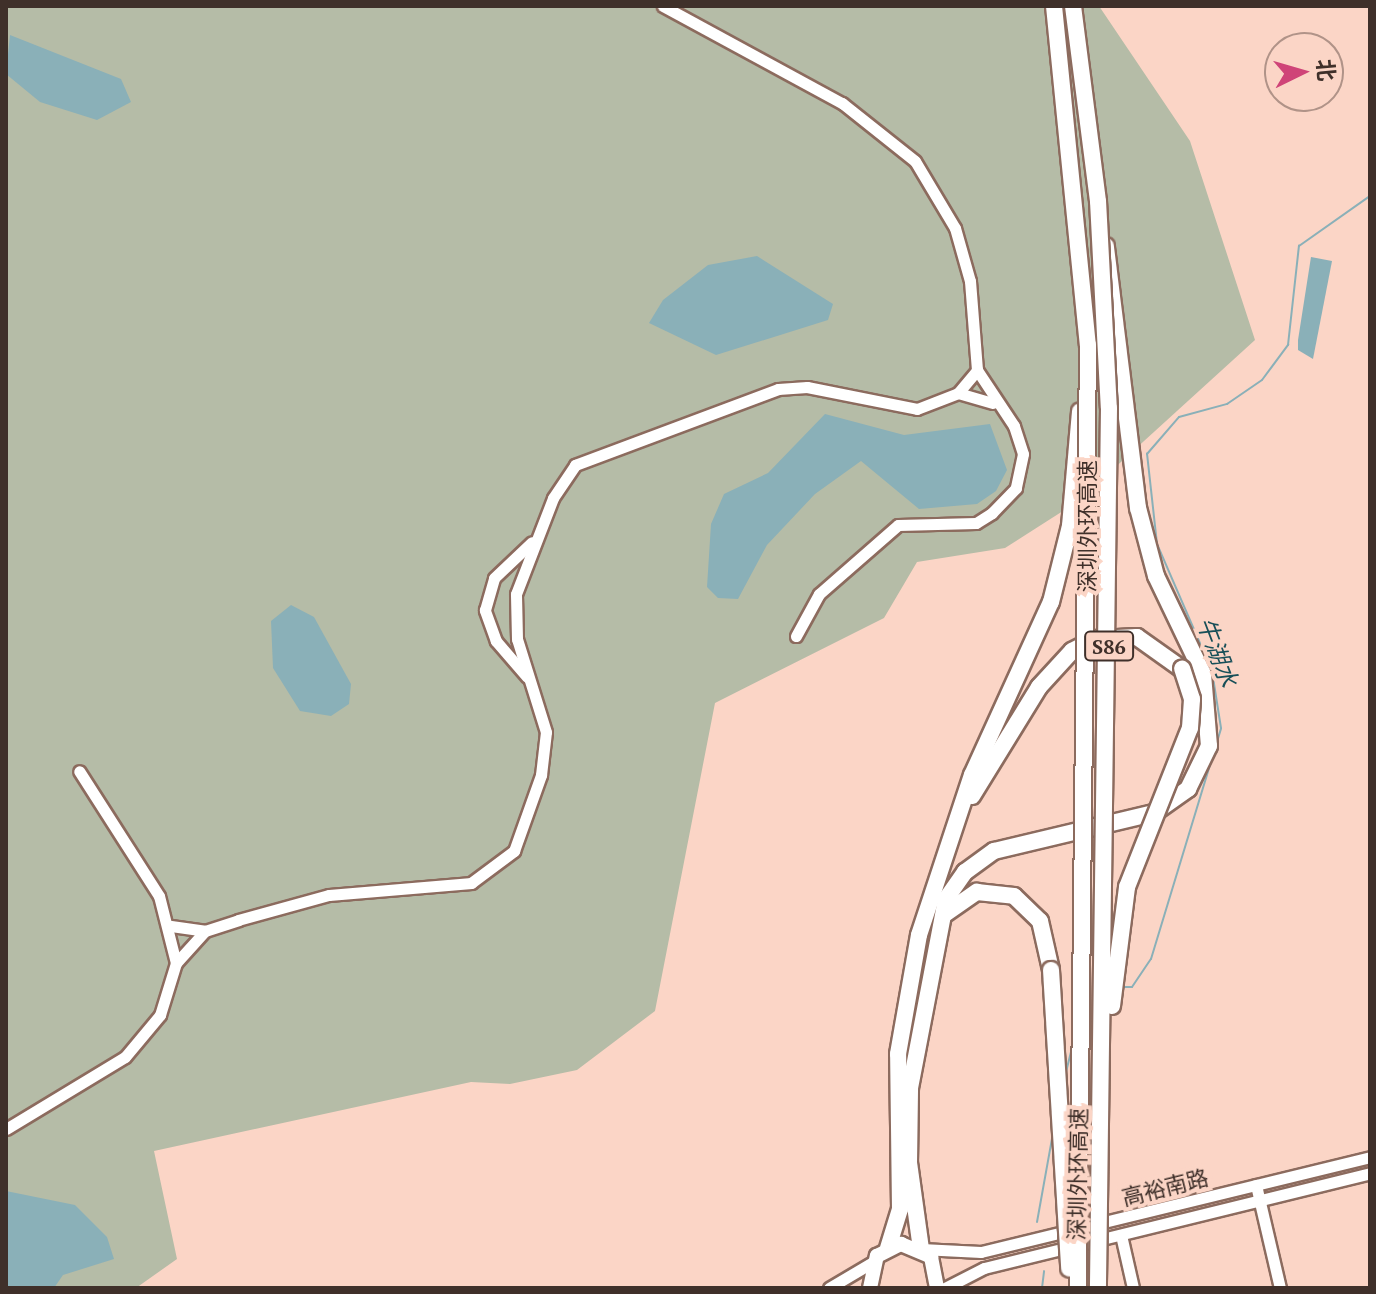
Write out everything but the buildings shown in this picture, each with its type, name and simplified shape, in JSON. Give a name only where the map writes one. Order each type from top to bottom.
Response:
[{"type":"highway","name":"深圳外环高速","points":[[1054,6],[1088,345],[1078,1288]]},
{"type":"highway","name":"深圳外环高速","points":[[1073,6],[1098,201],[1109,408],[1098,1288]]},
{"type":"highway","points":[[921,1249],[909,1107],[938,925],[955,884],[994,851],[1036,836],[1136,820],[1188,789],[1209,746],[1209,695],[1143,533],[1098,201]]},
{"type":"highway","points":[[888,1248],[900,1209],[898,1054],[919,935],[955,825],[1034,647],[1070,526],[1088,345]]},
{"type":"highway","points":[[955,825],[1034,694],[1072,651],[1096,639],[1137,637],[1161,647],[1182,669],[1192,699],[1190,728],[1127,887],[1099,1123]]},
{"type":"highway","points":[[938,925],[965,896],[990,890],[1014,896],[1040,921],[1051,970],[1070,1288]]},
{"type":"main road","points":[[870,1288],[873,1262],[888,1248],[921,1249],[934,1263],[937,1288]]},
{"type":"street","points":[[663,6],[842,103],[915,161],[955,228],[970,281],[977,370],[993,403],[1014,426],[1023,454],[1023,471],[1005,502],[976,523],[898,525],[819,594],[796,636]]},
{"type":"street","points":[[171,926],[205,931],[314,898],[457,886],[495,870],[521,839],[541,775],[546,732],[538,690],[514,617],[538,537],[575,465],[741,399],[807,387],[917,409],[958,393],[977,370]]},
{"type":"street","points":[[958,393],[993,403]]},
{"type":"street","points":[[538,537],[494,578],[485,610],[496,641],[538,690]]},
{"type":"street","points":[[6,1129],[125,1057],[160,1015],[176,963],[171,926],[147,872],[79,771]]},
{"type":"street","points":[[176,963],[205,931]]},
{"type":"street","name":"高裕南路","points":[[921,1249],[981,1252],[1370,1157]]},
{"type":"street","name":"高裕南路","points":[[945,1288],[984,1268],[1370,1173]]},
{"type":"street","points":[[1256,1185],[1280,1288]]},
{"type":"street","points":[[1121,1235],[1133,1288]]},
{"type":"street","points":[[829,1288],[873,1262]]},
{"type":"green space","points":[[6,6],[1099,6],[1190,141],[1255,340],[1077,502],[1005,548],[917,562],[884,618],[715,703],[655,1011],[577,1070],[510,1084],[471,1082],[154,1151],[177,1259],[136,1288],[6,1288]]},
{"type":"water","points":[[10,35],[121,79],[131,102],[97,120],[40,102],[6,74]]},
{"type":"water","points":[[757,256],[833,304],[828,320],[716,355],[649,323],[663,300],[708,265]]},
{"type":"water","points":[[1311,257],[1332,261],[1313,359],[1298,350]]},
{"type":"water","points":[[825,414],[904,435],[990,424],[1007,470],[996,491],[977,504],[919,509],[861,461],[815,494],[767,545],[738,599],[718,598],[707,587],[711,524],[724,494],[768,473]]},
{"type":"water","points":[[291,605],[314,617],[351,684],[349,704],[331,716],[300,711],[273,668],[271,621]]},
{"type":"water","points":[[6,1191],[75,1205],[107,1237],[114,1259],[63,1275],[54,1288],[6,1288]]},
{"type":"waterway","name":"牛湖水","points":[[1120,987],[1132,987],[1151,959],[1221,728],[1212,671],[1157,544],[1147,454],[1179,417],[1227,404],[1262,380],[1288,345],[1299,246],[1370,196]]},
{"type":"waterway","name":"牛湖水","points":[[1065,1076],[1073,1043]]},
{"type":"waterway","name":"牛湖水","points":[[1037,1222],[1053,1133]]},
{"type":"waterway","name":"牛湖水","points":[[1042,1288],[1044,1271]]}]
